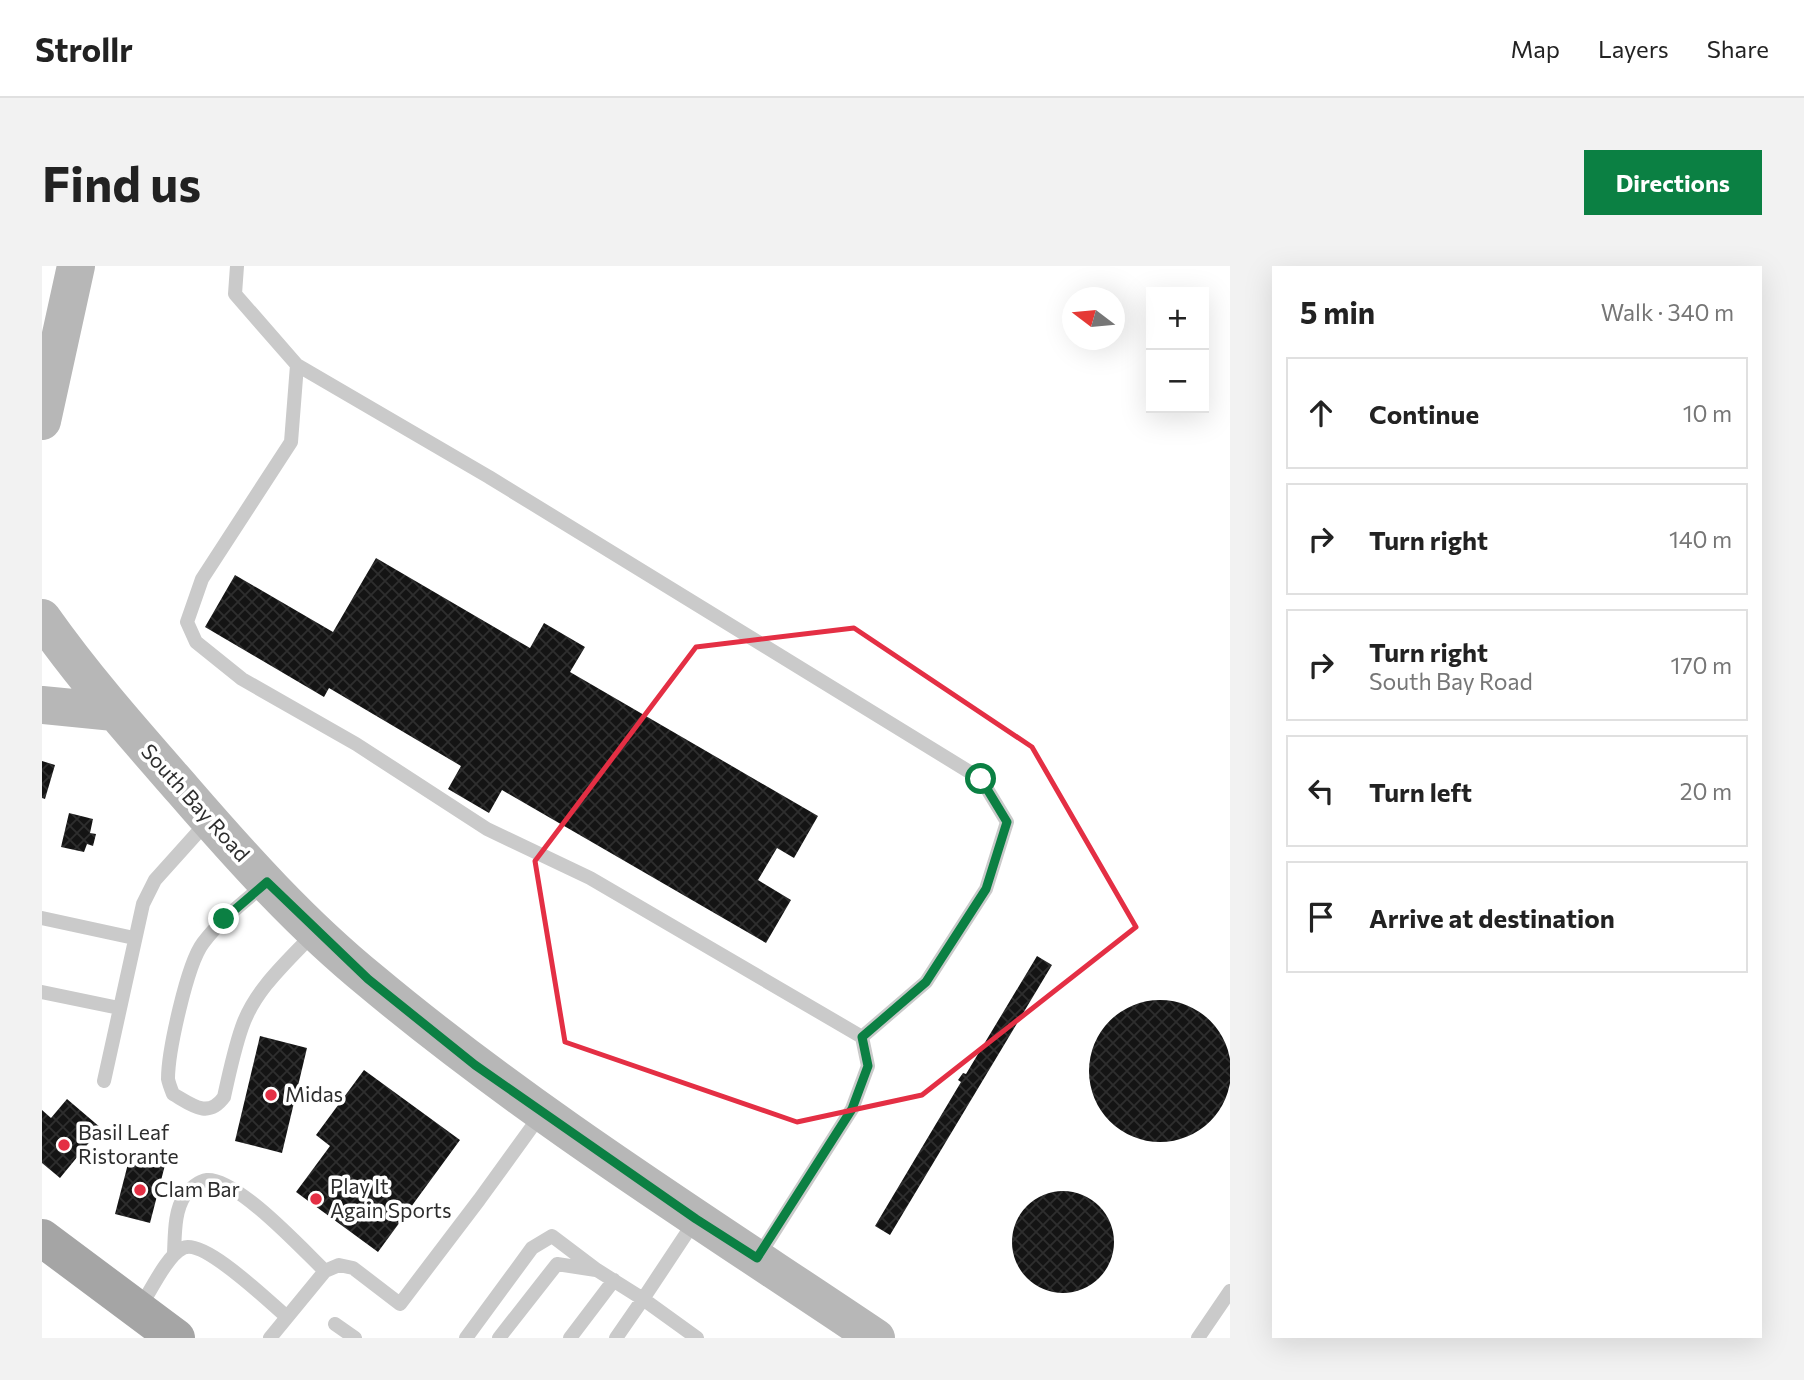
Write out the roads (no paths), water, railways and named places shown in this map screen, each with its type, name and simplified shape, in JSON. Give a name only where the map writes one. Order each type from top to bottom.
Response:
[{"type":"main road","points":[[42,421],[54,326],[76,266]]},
{"type":"main road","name":"South Bay Road","points":[[42,618],[114,712],[209,820],[267,882],[368,979],[465,1056],[542,1112],[871,1336]]},
{"type":"main road","points":[[42,705],[114,712]]},
{"type":"main road","points":[[44,1241],[176,1338]]},
{"type":"lane","points":[[237,266],[235,294],[297,365],[489,477],[981,779],[1007,822],[986,889],[926,982],[862,1037]]},
{"type":"lane","points":[[297,365],[290,442],[202,579],[187,622],[196,642],[242,679],[356,744],[487,829],[590,878],[862,1037],[868,1066],[852,1109],[757,1258]]},
{"type":"lane","points":[[104,1081],[143,904],[155,880],[209,820]]},
{"type":"lane","points":[[267,882],[224,919],[201,944],[188,974],[171,1055],[168,1082],[173,1094],[206,1109],[213,1109],[218,1105],[224,1097],[242,1026],[253,1005],[266,984],[316,931]]},
{"type":"lane","points":[[42,918],[134,938]]},
{"type":"lane","points":[[42,992],[119,1008]]},
{"type":"lane","points":[[270,1338],[326,1271],[340,1265],[353,1268],[400,1304],[542,1112]]},
{"type":"lane","points":[[174,1253],[177,1217],[184,1196],[195,1185],[206,1180],[224,1184],[264,1212],[326,1271]]},
{"type":"lane","points":[[616,1338],[696,1219]]},
{"type":"lane","points":[[466,1338],[532,1248],[552,1236],[697,1338]]},
{"type":"lane","points":[[138,1310],[174,1253],[185,1246],[200,1247],[287,1318]]},
{"type":"lane","points":[[499,1338],[557,1264],[597,1270]]},
{"type":"lane","points":[[570,1338],[614,1280]]},
{"type":"lane","points":[[1198,1338],[1230,1290]]},
{"type":"lane","points":[[335,1324],[355,1338]]},
{"type":"place","name":"Midas","points":[[271,1095]]},
{"type":"place","name":"Basil Leaf Ristorante","points":[[64,1145]]},
{"type":"place","name":"Clam Bar","points":[[140,1190]]},
{"type":"place","name":"Play It Again Sports","points":[[316,1199]]}]
